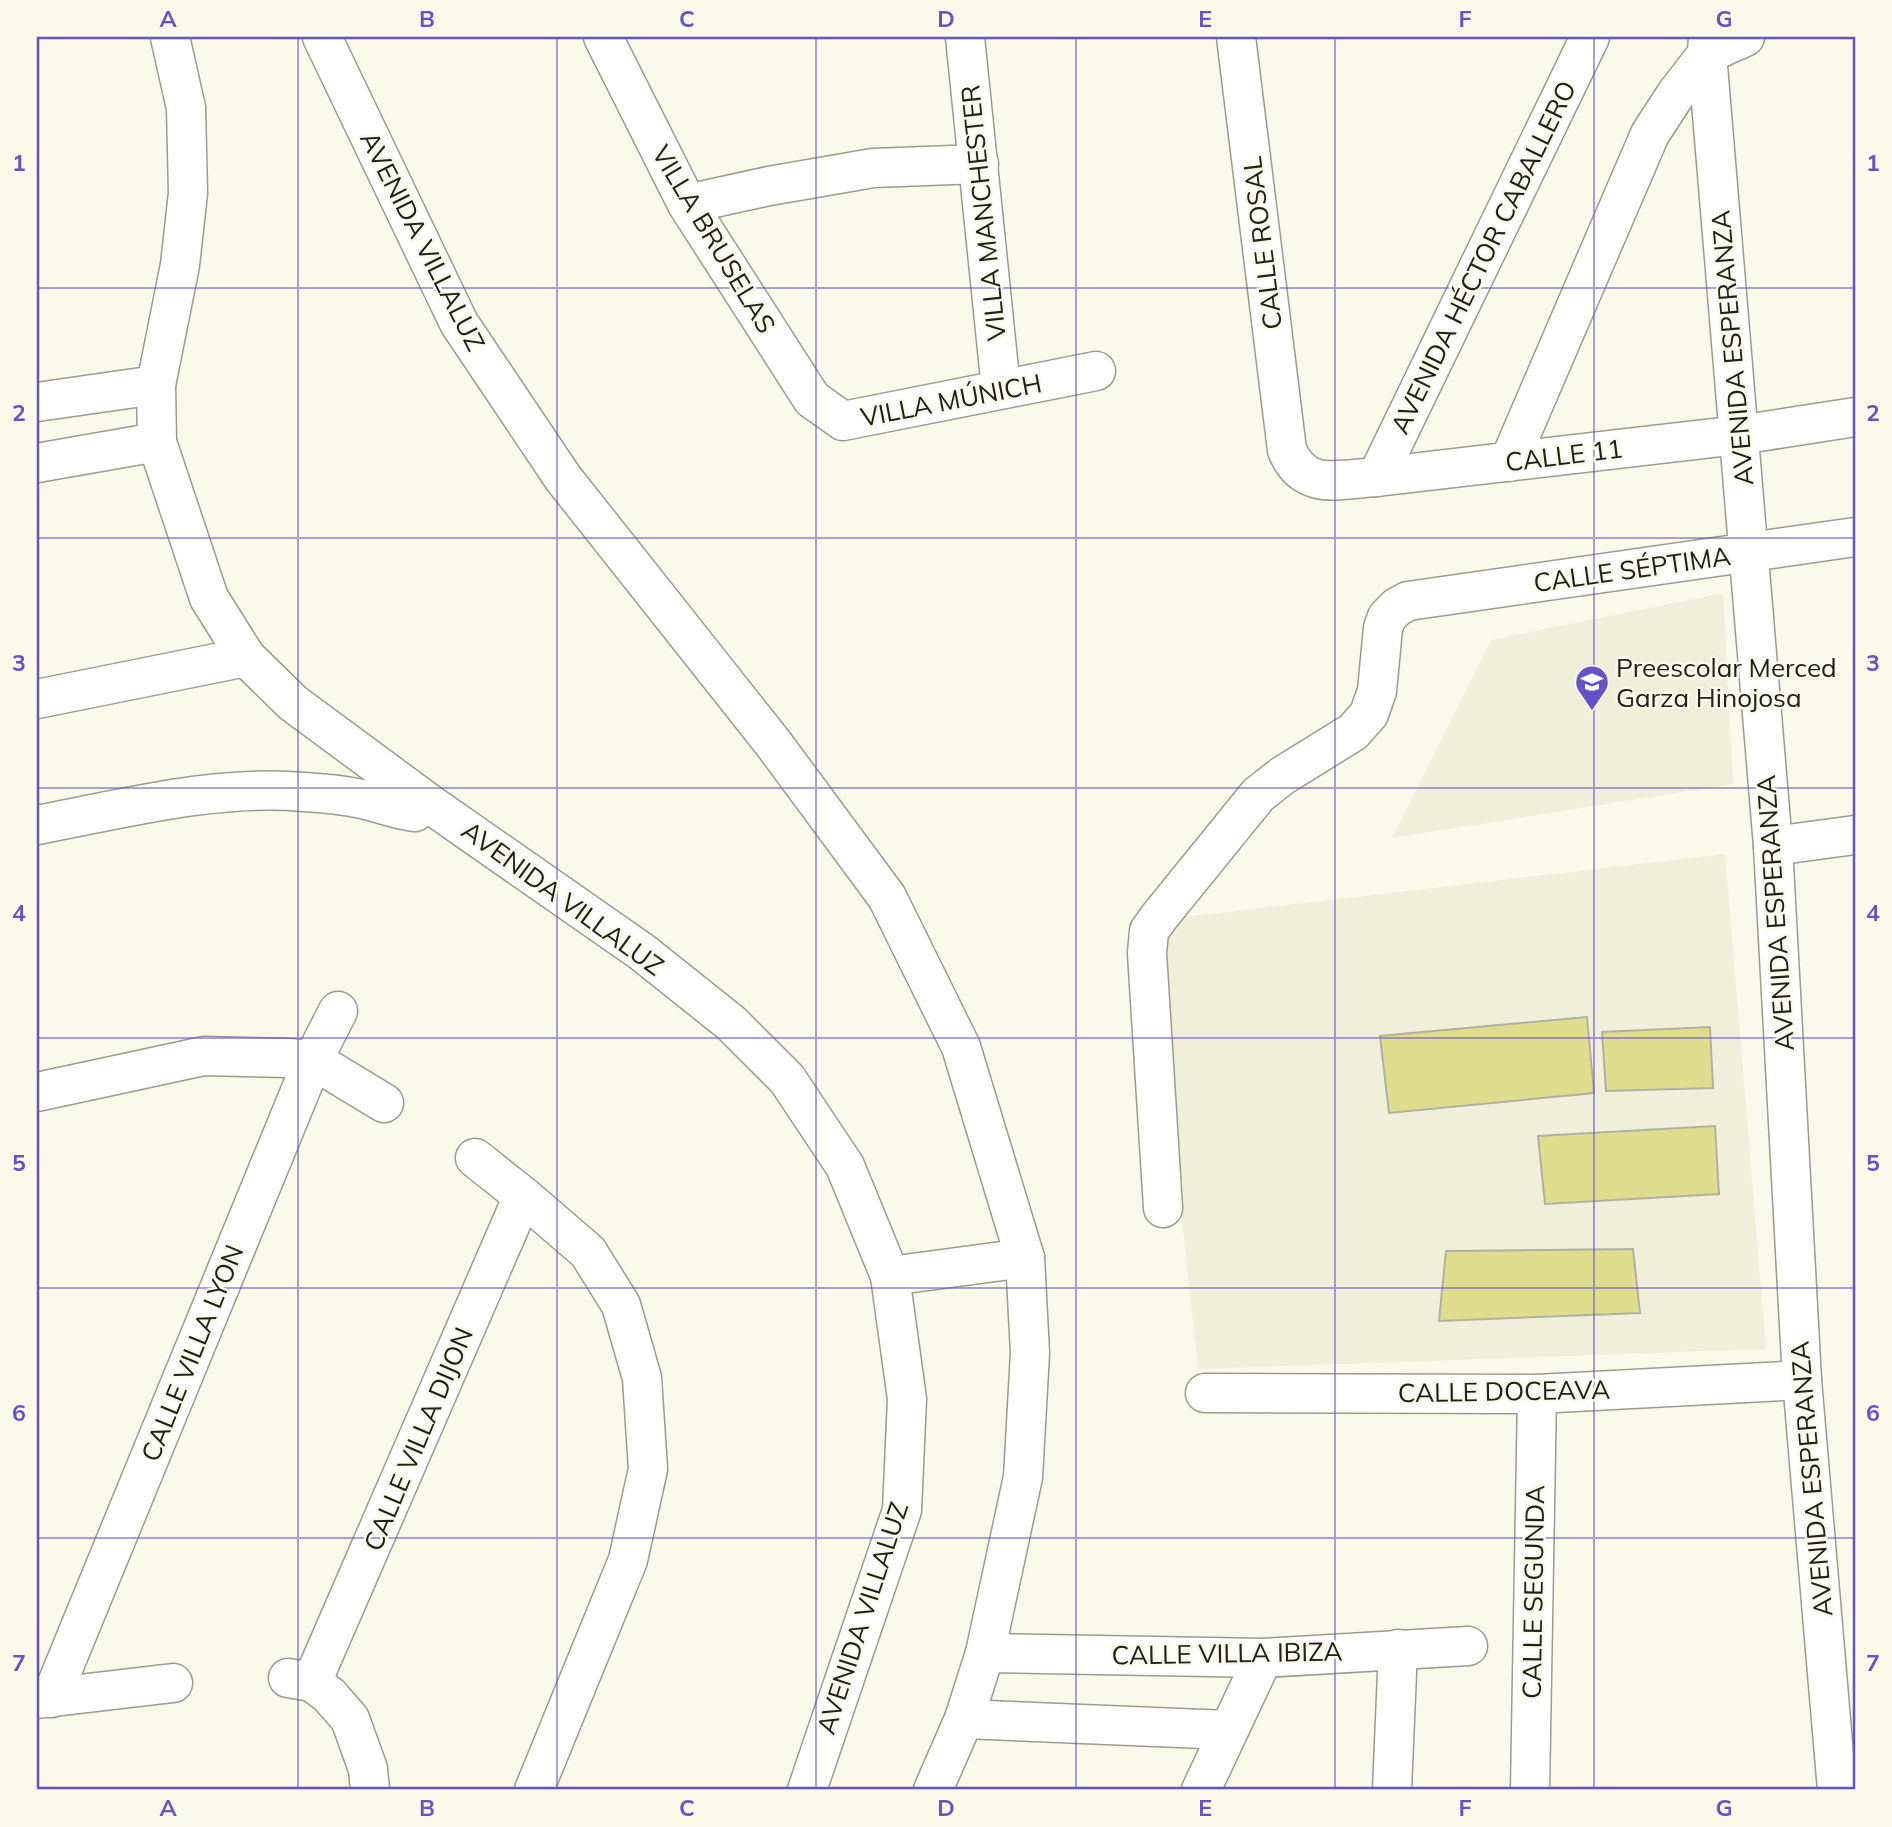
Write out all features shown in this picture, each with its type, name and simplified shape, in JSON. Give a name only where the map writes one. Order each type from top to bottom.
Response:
[{"type":"street","name":"AVENIDA VILLALUZ","points":[[170,37],[186,108],[188,193],[180,265],[156,385],[157,442],[209,598],[246,657],[293,703],[413,806],[642,952],[731,1023],[787,1079],[845,1166],[890,1276],[906,1399],[902,1510],[807,1790]]},
{"type":"street","name":"AVENIDA VILLALUZ","points":[[322,37],[459,323],[563,478],[773,743],[887,897],[961,1047],[1025,1258],[1030,1353],[1023,1477],[985,1653],[964,1719],[933,1790]]},
{"type":"street","name":"VILLA BRUSELAS","points":[[603,37],[687,204],[812,399]]},
{"type":"street","name":"VILLA MANCHESTER","points":[[965,37],[1001,389]]},
{"type":"street","name":"CALLE ROSAL","points":[[1236,37],[1287,450]]},
{"type":"street","name":"AVENIDA HÉCTOR CABALLERO","points":[[1377,477],[1590,37]]},
{"type":"street","points":[[1509,462],[1650,134],[1707,46],[1745,37]]},
{"type":"street","name":"AVENIDA ESPERANZA","points":[[1707,46],[1773,846],[1802,1380],[1837,1790]]},
{"type":"street","points":[[687,204],[873,168],[979,164]]},
{"type":"street","name":"VILLA MÚNICH","points":[[812,399],[844,421],[1096,371]]},
{"type":"street","points":[[37,402],[156,385]]},
{"type":"street","name":"CALLE 11","points":[[1287,450],[1292,464],[1303,473],[1321,480],[1377,477],[1739,435],[1855,417]]},
{"type":"street","points":[[37,463],[157,442]]},
{"type":"street","name":"CALLE SÉPTIMA","points":[[1163,1208],[1147,953],[1149,931],[1258,795],[1282,776],[1353,732],[1369,714],[1377,691],[1382,628],[1396,607],[1408,601],[1855,537]]},
{"type":"street","points":[[37,699],[246,657]]},
{"type":"street","points":[[37,825],[167,800],[234,792],[301,791],[413,806]]},
{"type":"street","points":[[1773,846],[1855,835]]},
{"type":"street","name":"CALLE VILLA LYON","points":[[44,1698],[313,1060],[338,1011]]},
{"type":"street","points":[[41,1100],[204,1056],[313,1060],[384,1103]]},
{"type":"street","points":[[475,1158],[588,1252],[621,1305],[642,1378],[648,1469],[628,1560],[534,1790]]},
{"type":"street","name":"CALLE VILLA DIJON","points":[[370,1790],[368,1769],[349,1719],[330,1695],[300,1680],[523,1196]]},
{"type":"street","points":[[890,1276],[1025,1258]]},
{"type":"street","name":"CALLE DOCEAVA","points":[[1205,1393],[1537,1394],[1802,1380]]},
{"type":"street","name":"CALLE SEGUNDA","points":[[1530,1790],[1537,1394]]},
{"type":"street","name":"CALLE VILLA IBIZA","points":[[985,1653],[1263,1658],[1468,1646]]},
{"type":"street","points":[[1392,1790],[1398,1649]]},
{"type":"street","points":[[1201,1790],[1263,1658]]},
{"type":"street","points":[[44,1698],[173,1683]]},
{"type":"street","points":[[964,1719],[1228,1730]]},
{"type":"shaded area","name":"Preescolar Merced Garza Hinojosa","points":[[1723,593],[1733,784],[1392,838],[1491,640]]},
{"type":"shaded area","points":[[1725,854],[1766,1349],[1198,1369],[1150,921]]},
{"type":"building","points":[[1587,1017],[1594,1093],[1389,1113],[1380,1036]]},
{"type":"building","points":[[1710,1027],[1713,1088],[1606,1091],[1602,1032]]},
{"type":"building","points":[[1715,1126],[1719,1194],[1545,1204],[1538,1136]]},
{"type":"building","points":[[1633,1249],[1640,1313],[1439,1321],[1446,1251]]},
{"type":"place","name":"Preescolar Merced Garza Hinojosa","points":[[1592,712]]}]
